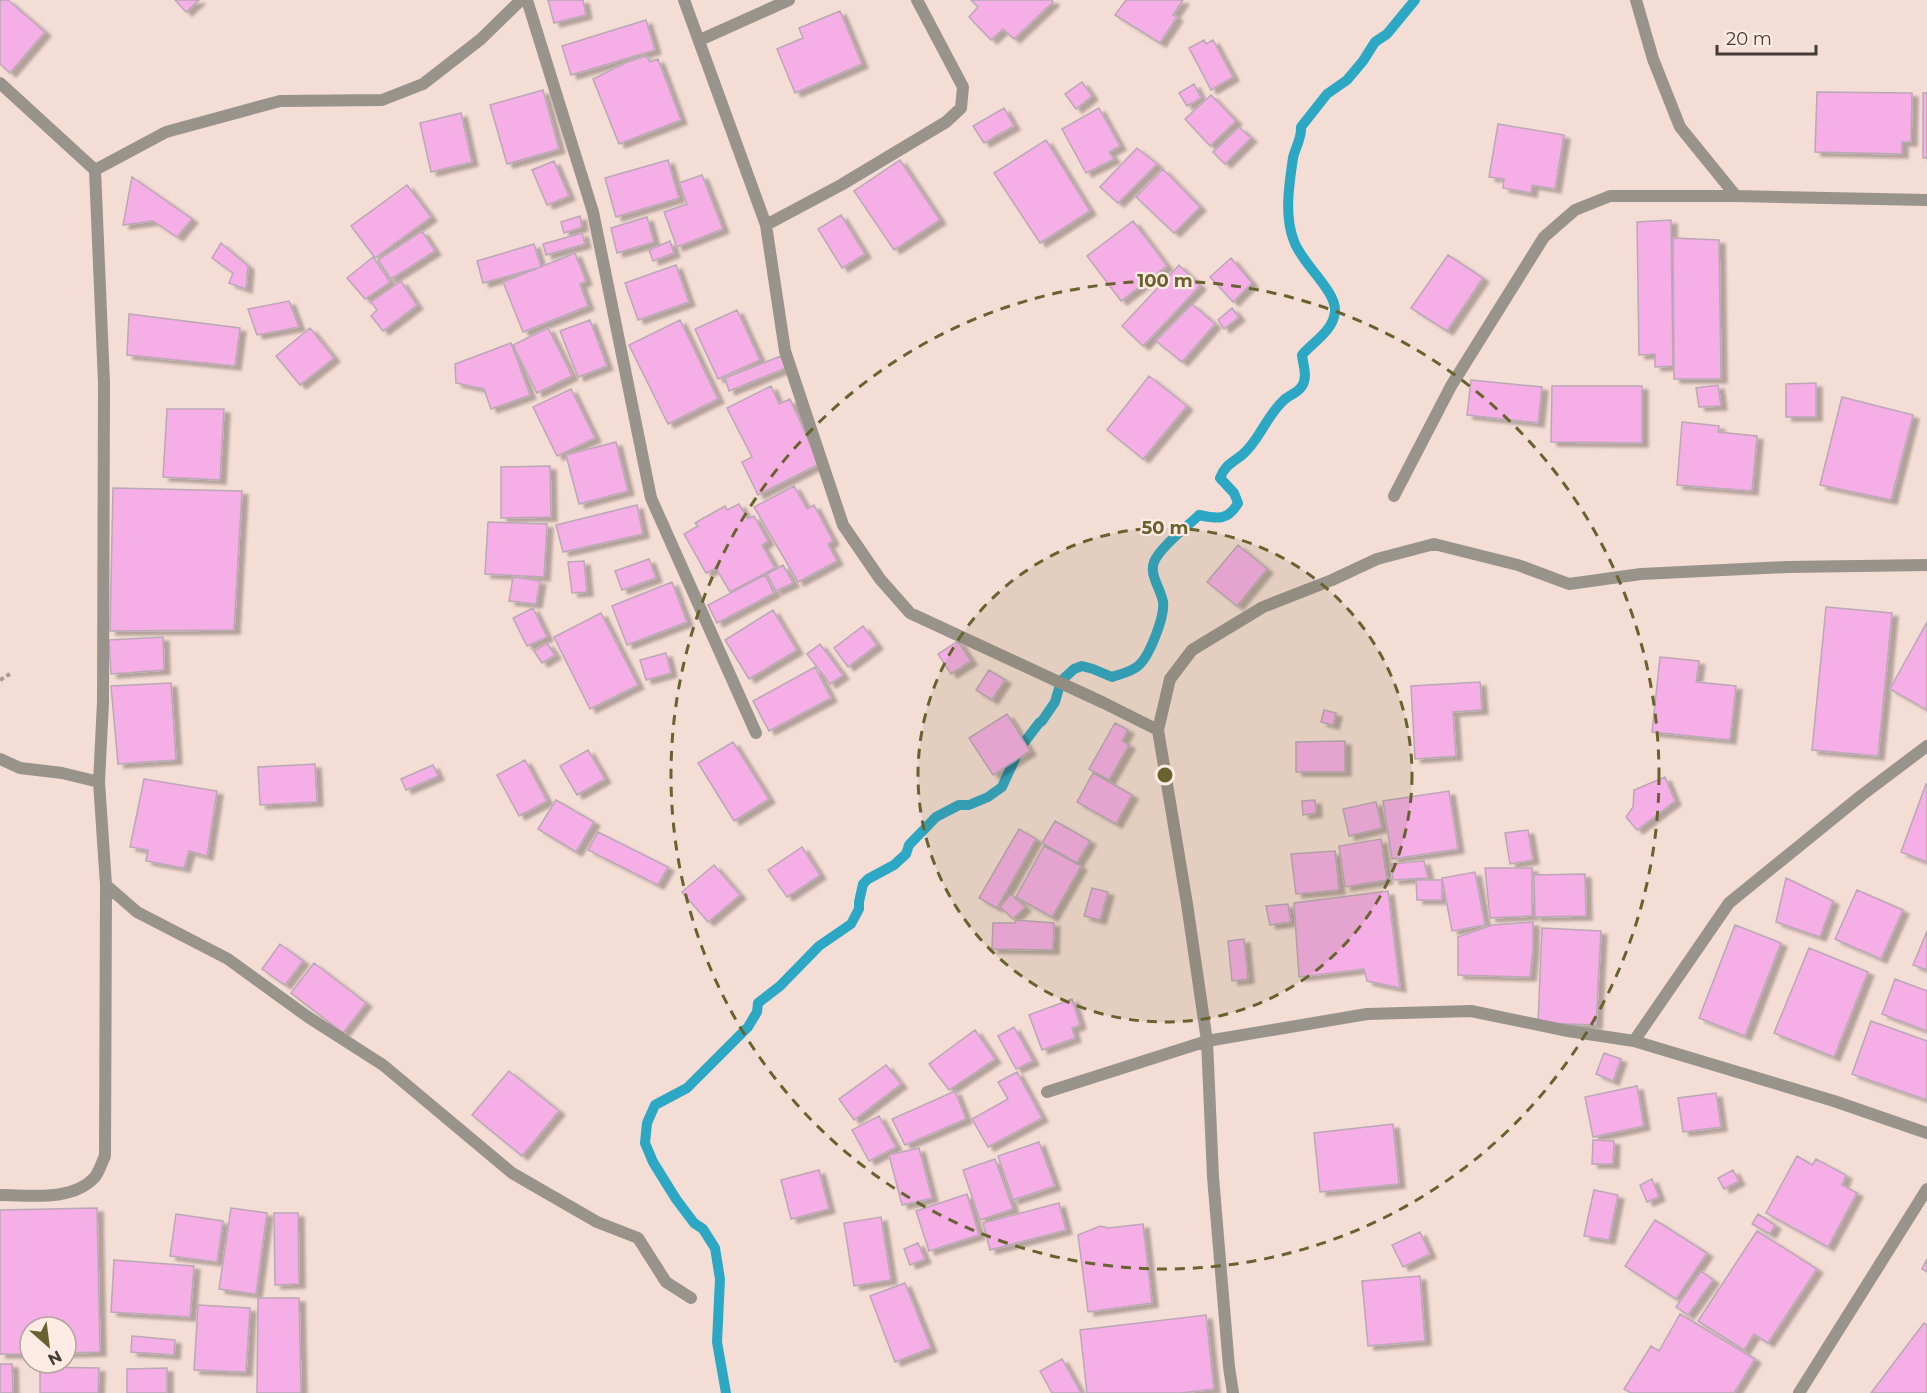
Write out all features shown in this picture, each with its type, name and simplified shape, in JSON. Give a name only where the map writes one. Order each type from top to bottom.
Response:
[{"type":"street","points":[[95,170],[166,132],[280,101],[382,100],[423,84],[481,39],[521,0]]},
{"type":"street","points":[[527,0],[593,212],[651,498],[756,733]]},
{"type":"street","points":[[684,0],[766,225],[785,351],[843,525],[880,579],[910,613],[1158,730]]},
{"type":"street","points":[[700,40],[789,0]]},
{"type":"street","points":[[766,225],[841,185],[946,122],[961,108],[963,87],[916,0]]},
{"type":"street","points":[[1636,0],[1653,59],[1680,127],[1736,196]]},
{"type":"street","points":[[0,82],[95,170],[104,383],[103,702],[99,782],[106,885],[105,1156],[96,1176],[78,1190],[51,1195],[0,1195]]},
{"type":"street","points":[[1394,496],[1451,386],[1544,237],[1575,210],[1610,196],[1927,200]]},
{"type":"street","points":[[1233,1393],[1213,1177],[1207,1041],[1158,730],[1170,679],[1192,650],[1263,607],[1332,580],[1377,559],[1434,543],[1518,565],[1569,584],[1641,574],[1787,567],[1927,565]]},
{"type":"street","points":[[1634,1041],[1730,903],[1862,795],[1927,746]]},
{"type":"street","points":[[0,759],[20,768],[62,773],[99,782]]},
{"type":"street","points":[[106,885],[137,912],[228,959],[308,1017],[384,1065],[512,1173],[597,1222],[638,1238],[666,1282],[691,1298]]},
{"type":"street","points":[[1047,1092],[1207,1041],[1367,1014],[1471,1011],[1568,1031],[1634,1041],[1834,1101],[1927,1133]]},
{"type":"street","points":[[1799,1393],[1927,1189]]},
{"type":"path","points":[[0,680],[10,674]]},
{"type":"building","points":[[0,0],[8,0],[45,32],[10,73],[0,64]]},
{"type":"building","points":[[175,0],[199,0],[186,12]]},
{"type":"building","points":[[548,0],[583,0],[586,15],[554,23]]},
{"type":"building","points":[[971,0],[1052,0],[1053,2],[1014,39],[1003,29],[991,40],[969,17],[978,7]]},
{"type":"building","points":[[1126,0],[1183,0],[1173,15],[1177,17],[1160,43],[1115,15]]},
{"type":"building","points":[[840,11],[862,64],[795,93],[777,49],[803,38],[799,28]]},
{"type":"building","points":[[646,20],[655,50],[571,75],[562,46]]},
{"type":"building","points":[[1204,40],[1206,44],[1213,40],[1233,77],[1211,90],[1189,48]]},
{"type":"building","points":[[646,56],[650,62],[658,59],[681,120],[619,144],[593,79],[625,63]]},
{"type":"building","points":[[1082,82],[1092,96],[1076,109],[1065,94]]},
{"type":"building","points":[[1194,84],[1201,98],[1187,106],[1179,93]]},
{"type":"building","points":[[543,90],[559,149],[507,164],[490,105]]},
{"type":"building","points":[[1817,92],[1912,93],[1911,142],[1902,142],[1902,154],[1815,152]]},
{"type":"building","points":[[1923,93],[1927,93],[1927,158],[1923,158]]},
{"type":"building","points":[[1211,95],[1236,121],[1210,146],[1185,119]]},
{"type":"building","points":[[1004,108],[1014,126],[984,143],[973,126]]},
{"type":"building","points":[[1099,108],[1120,146],[1109,152],[1114,159],[1086,173],[1062,129]]},
{"type":"building","points":[[461,113],[472,162],[431,172],[420,123]]},
{"type":"building","points":[[1498,124],[1564,135],[1555,189],[1532,185],[1531,193],[1503,188],[1504,179],[1489,177]]},
{"type":"building","points":[[1239,127],[1251,138],[1225,164],[1213,152]]},
{"type":"building","points":[[1046,140],[1090,211],[1040,243],[994,173]]},
{"type":"building","points":[[1137,148],[1157,164],[1118,203],[1100,187]]},
{"type":"building","points":[[668,160],[679,198],[616,217],[605,178]]},
{"type":"building","points":[[900,160],[940,220],[894,250],[854,191]]},
{"type":"building","points":[[554,161],[569,196],[547,205],[532,170]]},
{"type":"building","points":[[1163,169],[1200,207],[1174,233],[1136,197]]},
{"type":"building","points":[[702,175],[723,229],[677,247],[664,212],[687,204],[679,183]]},
{"type":"building","points":[[132,177],[192,219],[177,237],[153,221],[123,225]]},
{"type":"building","points":[[407,185],[431,217],[375,258],[351,226]]},
{"type":"building","points":[[841,215],[865,254],[842,268],[818,229]]},
{"type":"building","points":[[580,216],[582,227],[564,233],[561,222]]},
{"type":"building","points":[[647,217],[654,242],[617,253],[611,228]]},
{"type":"building","points":[[1671,220],[1673,366],[1655,367],[1655,354],[1639,355],[1637,222]]},
{"type":"building","points":[[1133,221],[1167,266],[1121,301],[1087,256]]},
{"type":"building","points":[[422,231],[435,251],[391,279],[378,260]]},
{"type":"building","points":[[582,233],[585,244],[546,255],[543,244]]},
{"type":"building","points":[[1673,238],[1719,240],[1721,379],[1674,379]]},
{"type":"building","points":[[670,241],[674,253],[653,261],[649,250]]},
{"type":"building","points":[[221,243],[248,266],[246,289],[229,283],[233,273],[212,258]]},
{"type":"building","points":[[534,244],[541,267],[483,283],[477,261]]},
{"type":"building","points":[[575,253],[586,281],[580,284],[588,306],[523,332],[503,282]]},
{"type":"building","points":[[1448,255],[1483,278],[1447,331],[1411,308]]},
{"type":"building","points":[[373,257],[390,282],[365,299],[347,278]]},
{"type":"building","points":[[1231,258],[1252,283],[1233,302],[1210,277]]},
{"type":"building","points":[[676,265],[689,302],[638,320],[625,283]]},
{"type":"building","points":[[1179,265],[1200,286],[1143,346],[1122,326]]},
{"type":"building","points":[[401,281],[417,305],[383,331],[371,316],[377,310],[371,302]]},
{"type":"building","points":[[289,301],[299,327],[257,335],[248,309]]},
{"type":"building","points":[[1192,304],[1215,324],[1182,362],[1156,341]]},
{"type":"building","points":[[1232,308],[1239,317],[1224,329],[1218,320]]},
{"type":"building","points":[[737,310],[760,360],[718,379],[695,329]]},
{"type":"building","points":[[129,314],[240,328],[235,366],[127,355]]},
{"type":"building","points":[[590,320],[607,366],[578,377],[560,331]]},
{"type":"building","points":[[680,320],[718,399],[668,424],[629,345]]},
{"type":"building","points":[[310,328],[334,358],[300,385],[276,356]]},
{"type":"building","points":[[548,328],[572,376],[537,393],[513,345]]},
{"type":"building","points":[[511,343],[530,395],[491,409],[484,389],[456,383],[455,364]]},
{"type":"building","points":[[781,356],[786,368],[729,391],[725,378]]},
{"type":"building","points":[[1149,376],[1187,406],[1143,459],[1107,430]]},
{"type":"building","points":[[1471,380],[1542,387],[1538,423],[1467,415]]},
{"type":"building","points":[[1816,383],[1816,417],[1786,417],[1786,384]]},
{"type":"building","points":[[1718,385],[1721,406],[1699,407],[1696,388]]},
{"type":"building","points":[[771,386],[779,404],[790,399],[819,464],[758,495],[742,462],[752,457],[727,408]]},
{"type":"building","points":[[1552,386],[1642,386],[1642,443],[1551,442]]},
{"type":"building","points":[[571,389],[595,438],[557,456],[533,407]]},
{"type":"building","points":[[1842,397],[1913,415],[1891,500],[1820,485]]},
{"type":"building","points":[[167,409],[224,409],[220,480],[163,477]]},
{"type":"building","points":[[1682,422],[1719,426],[1718,432],[1757,436],[1752,491],[1677,485]]},
{"type":"building","points":[[616,442],[628,491],[579,504],[566,455]]},
{"type":"building","points":[[550,466],[551,517],[501,518],[501,467]]},
{"type":"building","points":[[794,486],[807,509],[814,505],[833,541],[828,544],[837,561],[798,582],[754,507]]},
{"type":"building","points":[[113,488],[242,491],[234,630],[110,631]]},
{"type":"building","points":[[739,504],[748,519],[754,516],[768,541],[762,545],[775,568],[730,592],[716,568],[706,573],[684,534],[698,526],[695,523],[725,506],[727,510]]},
{"type":"building","points":[[637,505],[643,534],[563,552],[556,525]]},
{"type":"building","points":[[488,522],[547,524],[544,577],[485,574]]},
{"type":"building","points":[[1238,545],[1267,569],[1237,606],[1207,582]]},
{"type":"building","points":[[649,559],[656,578],[622,590],[615,571]]},
{"type":"building","points":[[584,561],[587,592],[572,593],[568,562]]},
{"type":"building","points":[[783,565],[793,583],[776,591],[767,574]]},
{"type":"building","points":[[765,575],[774,593],[717,623],[708,605]]},
{"type":"building","points":[[513,577],[540,581],[536,604],[509,601]]},
{"type":"building","points":[[672,582],[687,622],[627,645],[612,606]]},
{"type":"building","points":[[1826,607],[1892,613],[1878,756],[1812,750]]},
{"type":"building","points":[[533,608],[547,637],[527,646],[513,618]]},
{"type":"building","points":[[773,610],[797,650],[749,679],[725,640]]},
{"type":"building","points":[[601,613],[638,685],[590,709],[554,637]]},
{"type":"building","points":[[1927,622],[1927,710],[1890,689]]},
{"type":"building","points":[[863,626],[877,645],[848,667],[834,648]]},
{"type":"building","points":[[163,637],[164,670],[111,674],[109,640]]},
{"type":"building","points":[[958,641],[971,661],[951,674],[938,654]]},
{"type":"building","points":[[547,643],[555,655],[542,663],[534,651]]},
{"type":"building","points":[[820,644],[843,675],[830,684],[807,654]]},
{"type":"building","points":[[666,653],[671,673],[646,680],[640,660]]},
{"type":"building","points":[[1660,657],[1699,661],[1696,682],[1736,686],[1730,740],[1652,732]]},
{"type":"building","points":[[815,667],[831,698],[769,731],[753,701]]},
{"type":"building","points":[[989,670],[1005,680],[992,700],[976,690]]},
{"type":"building","points":[[1480,682],[1482,710],[1453,712],[1456,756],[1415,759],[1411,686]]},
{"type":"building","points":[[171,683],[176,760],[118,764],[111,686]]},
{"type":"building","points":[[1324,710],[1336,713],[1333,725],[1321,722]]},
{"type":"building","points":[[1007,714],[1030,751],[993,775],[969,738]]},
{"type":"building","points":[[1115,723],[1128,730],[1122,741],[1129,745],[1109,780],[1089,769]]},
{"type":"building","points":[[1345,741],[1345,772],[1296,772],[1296,742]]},
{"type":"building","points":[[733,742],[769,799],[734,821],[698,763]]},
{"type":"building","points":[[588,750],[605,779],[577,795],[560,766]]},
{"type":"building","points":[[525,760],[547,801],[519,816],[497,775]]},
{"type":"building","points":[[315,764],[317,802],[260,805],[258,767]]},
{"type":"building","points":[[433,765],[438,776],[406,790],[401,779]]},
{"type":"building","points":[[1093,773],[1132,795],[1116,824],[1077,802]]},
{"type":"building","points":[[1665,777],[1675,801],[1637,830],[1626,817],[1633,807],[1634,790]]},
{"type":"building","points":[[144,779],[217,791],[207,856],[189,851],[184,868],[146,861],[148,850],[130,847]]},
{"type":"building","points":[[1927,784],[1927,862],[1901,852]]},
{"type":"building","points":[[1449,791],[1458,849],[1392,859],[1383,801]]},
{"type":"building","points":[[556,800],[594,822],[576,852],[538,829]]},
{"type":"building","points":[[1315,800],[1316,813],[1303,815],[1302,801]]},
{"type":"building","points":[[1376,802],[1382,828],[1349,836],[1343,809]]},
{"type":"building","points":[[1055,821],[1090,841],[1077,863],[1042,843]]},
{"type":"building","points":[[1019,829],[1036,839],[997,908],[979,898]]},
{"type":"building","points":[[1528,830],[1533,860],[1510,864],[1505,833]]},
{"type":"building","points":[[598,832],[668,867],[658,885],[588,850]]},
{"type":"building","points":[[1381,839],[1387,880],[1345,887],[1339,846]]},
{"type":"building","points":[[1044,846],[1081,866],[1052,917],[1016,897]]},
{"type":"building","points":[[802,847],[820,875],[787,897],[768,870]]},
{"type":"building","points":[[1335,851],[1339,890],[1296,894],[1291,854]]},
{"type":"building","points":[[1424,861],[1428,878],[1393,880],[1391,864]]},
{"type":"building","points":[[714,865],[740,895],[708,922],[682,892]]},
{"type":"building","points":[[1485,868],[1532,868],[1532,916],[1490,918]]},
{"type":"building","points":[[1475,872],[1485,925],[1452,931],[1442,878]]},
{"type":"building","points":[[1585,874],[1586,916],[1535,917],[1534,875]]},
{"type":"building","points":[[1786,878],[1833,901],[1820,937],[1776,922]]},
{"type":"building","points":[[1416,880],[1442,880],[1442,900],[1417,900]]},
{"type":"building","points":[[1092,888],[1108,892],[1100,920],[1084,916]]},
{"type":"building","points":[[1857,890],[1903,910],[1881,959],[1835,939]]},
{"type":"building","points":[[1388,891],[1400,988],[1367,981],[1364,969],[1299,977],[1294,903]]},
{"type":"building","points":[[1011,894],[1025,907],[1013,919],[1000,907]]},
{"type":"building","points":[[1288,904],[1291,922],[1270,925],[1266,906]]},
{"type":"building","points":[[1016,920],[1054,923],[1053,950],[992,949],[993,923],[1015,923]]},
{"type":"building","points":[[1533,922],[1530,977],[1458,975],[1458,937],[1492,925]]},
{"type":"building","points":[[1735,925],[1781,943],[1745,1036],[1699,1018]]},
{"type":"building","points":[[1542,928],[1601,931],[1596,1025],[1538,1023]]},
{"type":"building","points":[[1927,931],[1927,970],[1913,965]]},
{"type":"building","points":[[1244,939],[1248,979],[1232,981],[1228,941]]},
{"type":"building","points":[[280,944],[303,961],[285,985],[262,969]]},
{"type":"building","points":[[1809,948],[1868,972],[1834,1057],[1774,1033]]},
{"type":"building","points":[[314,963],[366,1003],[343,1033],[291,993]]},
{"type":"building","points":[[1895,979],[1927,991],[1927,1031],[1882,1014]]},
{"type":"building","points":[[1072,999],[1080,1025],[1072,1028],[1075,1038],[1042,1050],[1029,1015]]},
{"type":"building","points":[[1871,1021],[1927,1041],[1927,1100],[1852,1074]]},
{"type":"building","points":[[1014,1027],[1033,1061],[1016,1069],[998,1036]]},
{"type":"building","points":[[975,1030],[995,1059],[949,1090],[929,1064]]},
{"type":"building","points":[[1604,1053],[1621,1059],[1613,1081],[1596,1074]]},
{"type":"building","points":[[886,1065],[901,1084],[854,1120],[839,1099]]},
{"type":"building","points":[[509,1071],[559,1111],[522,1156],[472,1115]]},
{"type":"building","points":[[1017,1072],[1042,1118],[988,1147],[972,1119],[1008,1099],[998,1082]]},
{"type":"building","points":[[1637,1086],[1644,1126],[1593,1137],[1585,1097]]},
{"type":"building","points":[[955,1091],[966,1119],[905,1145],[892,1119]]},
{"type":"building","points":[[1716,1093],[1721,1127],[1683,1132],[1678,1098]]},
{"type":"building","points":[[879,1116],[896,1147],[869,1161],[852,1130]]},
{"type":"building","points":[[1393,1124],[1399,1184],[1320,1192],[1314,1133]]},
{"type":"building","points":[[1593,1140],[1614,1141],[1613,1164],[1592,1164]]},
{"type":"building","points":[[1039,1142],[1055,1186],[1013,1200],[998,1156]]},
{"type":"building","points":[[919,1148],[932,1198],[902,1205],[889,1155]]},
{"type":"building","points":[[1797,1156],[1812,1165],[1816,1159],[1846,1175],[1842,1185],[1857,1193],[1828,1247],[1766,1213]]},
{"type":"building","points":[[995,1159],[1013,1209],[980,1220],[963,1170]]},
{"type":"building","points":[[819,1170],[829,1209],[791,1219],[781,1180]]},
{"type":"building","points":[[1733,1170],[1739,1181],[1724,1189],[1718,1178]]},
{"type":"building","points":[[1652,1179],[1659,1197],[1647,1202],[1640,1185]]},
{"type":"building","points":[[1594,1190],[1618,1195],[1609,1240],[1584,1236]]},
{"type":"building","points":[[967,1194],[979,1235],[929,1251],[916,1211]]},
{"type":"building","points":[[1059,1203],[1066,1230],[990,1250],[983,1223]]},
{"type":"building","points":[[97,1208],[100,1352],[78,1353],[78,1315],[18,1315],[18,1354],[0,1354],[0,1210]]},
{"type":"building","points":[[231,1208],[267,1213],[256,1294],[219,1289]]},
{"type":"building","points":[[274,1213],[298,1213],[299,1284],[275,1285]]},
{"type":"building","points":[[176,1214],[223,1221],[217,1262],[170,1256]]},
{"type":"building","points":[[1758,1214],[1775,1225],[1770,1234],[1752,1224]]},
{"type":"building","points":[[881,1217],[891,1280],[854,1286],[844,1223]]},
{"type":"building","points":[[1655,1220],[1707,1253],[1676,1299],[1625,1266]]},
{"type":"building","points":[[1143,1224],[1152,1303],[1088,1312],[1078,1235],[1100,1226],[1108,1228]]},
{"type":"building","points":[[1757,1231],[1817,1269],[1768,1343],[1754,1334],[1744,1350],[1698,1321]]},
{"type":"building","points":[[1420,1232],[1430,1254],[1403,1267],[1392,1245]]},
{"type":"building","points":[[918,1243],[925,1259],[910,1265],[904,1249]]},
{"type":"building","points":[[1927,1259],[1927,1272],[1922,1269]]},
{"type":"building","points":[[114,1260],[194,1266],[190,1317],[111,1312]]},
{"type":"building","points":[[1701,1271],[1713,1280],[1688,1315],[1676,1307]]},
{"type":"building","points":[[1420,1276],[1425,1341],[1368,1346],[1362,1281]]},
{"type":"building","points":[[905,1283],[931,1348],[895,1362],[870,1296]]},
{"type":"building","points":[[258,1298],[299,1298],[301,1393],[257,1393]]},
{"type":"building","points":[[198,1305],[250,1308],[246,1372],[194,1370]]},
{"type":"building","points":[[1680,1314],[1755,1359],[1734,1393],[1631,1393],[1624,1389],[1651,1346],[1659,1351]]},
{"type":"building","points":[[1206,1315],[1214,1389],[1181,1393],[1087,1393],[1080,1330]]},
{"type":"building","points":[[1924,1323],[1927,1325],[1927,1393],[1871,1393]]},
{"type":"building","points":[[132,1336],[175,1340],[174,1355],[131,1352]]},
{"type":"building","points":[[1062,1359],[1081,1393],[1052,1393],[1040,1371]]},
{"type":"building","points":[[0,1364],[12,1364],[13,1393],[0,1393]]},
{"type":"building","points":[[78,1368],[99,1368],[98,1393],[40,1393],[40,1375],[78,1375]]},
{"type":"building","points":[[167,1368],[167,1393],[127,1393],[127,1369]]},
{"type":"waterway","points":[[726,1393],[717,1342],[720,1279],[715,1248],[703,1229],[694,1223],[676,1199],[653,1162],[645,1143],[647,1123],[655,1105],[687,1088],[748,1027],[757,1012],[758,1003],[780,986],[819,946],[851,924],[859,909],[863,884],[868,879],[894,865],[906,854],[909,845],[936,817],[959,805],[969,805],[988,797],[1002,787],[1020,748],[1055,702],[1061,681],[1074,669],[1082,666],[1112,677],[1132,670],[1147,654],[1163,609],[1162,597],[1153,572],[1157,556],[1199,515],[1222,517],[1234,509],[1238,503],[1234,493],[1220,478],[1224,470],[1254,442],[1278,406],[1300,388],[1305,375],[1302,355],[1327,331],[1333,319],[1335,312],[1330,295],[1298,250],[1289,221],[1290,179],[1301,127],[1327,94],[1347,80],[1375,42],[1387,34],[1415,0]]}]
